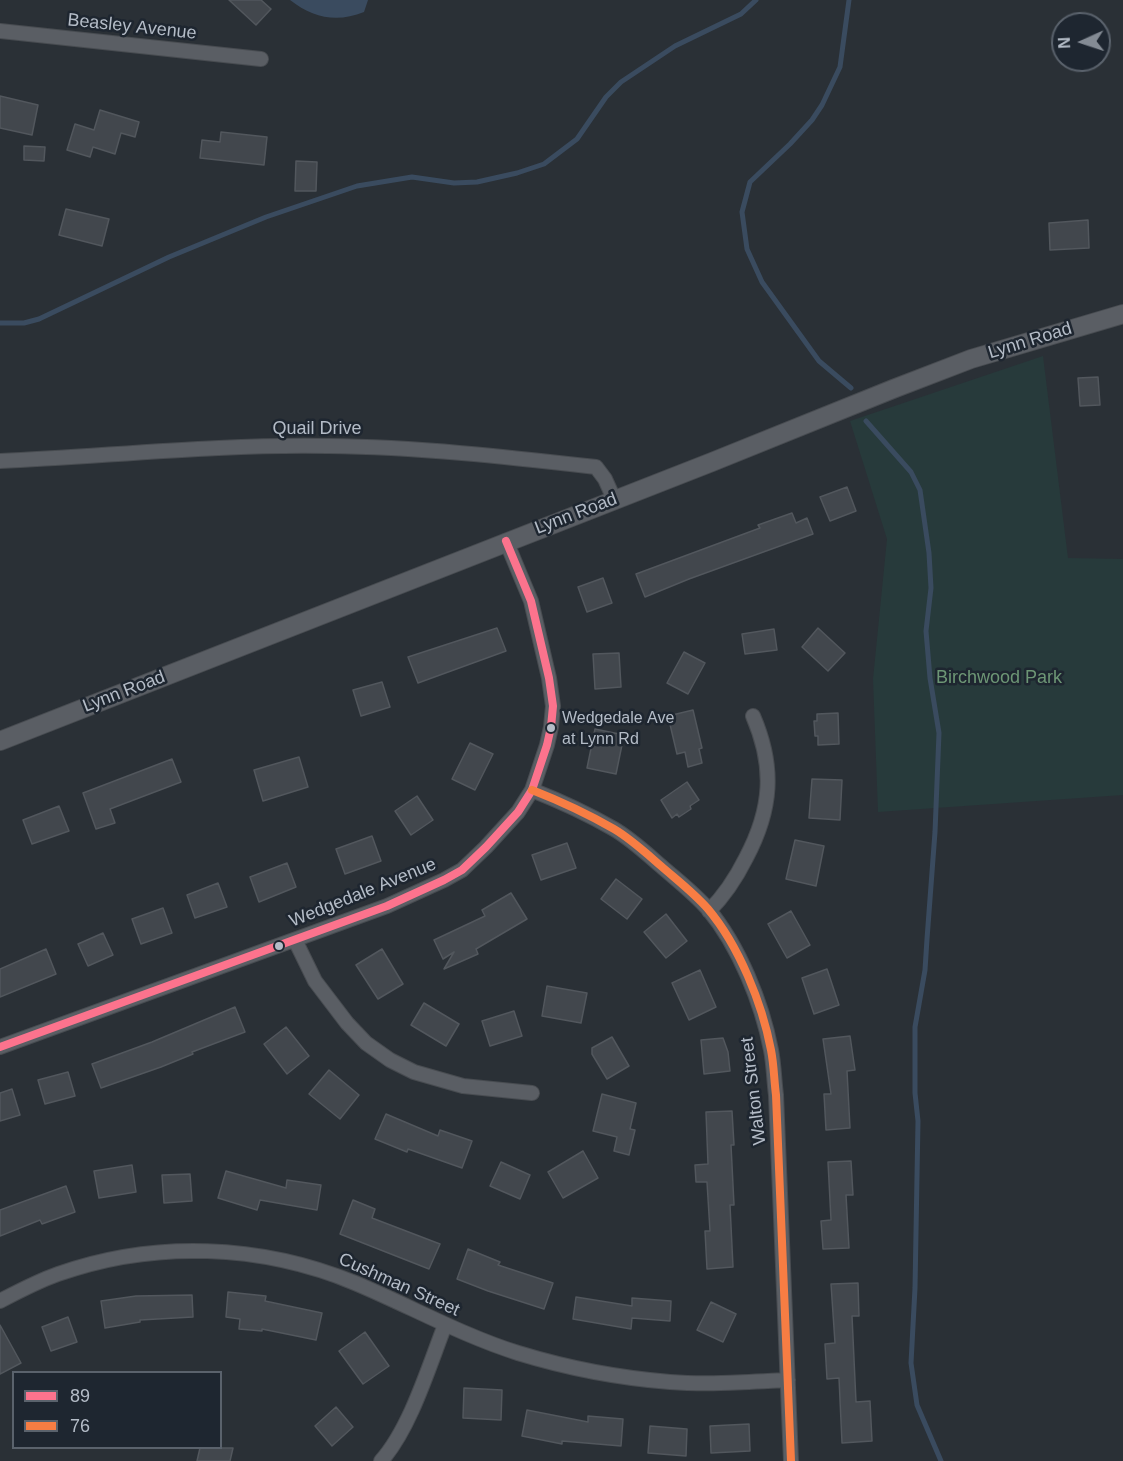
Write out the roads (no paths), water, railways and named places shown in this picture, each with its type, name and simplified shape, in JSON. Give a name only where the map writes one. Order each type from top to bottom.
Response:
[{"type":"street","name":"Beasley Avenue","points":[[0,31],[261,59]]},
{"type":"street","name":"Lynn Road","points":[[0,741],[971,359],[1123,314]]},
{"type":"street","name":"Quail Drive","points":[[0,461],[209,448],[373,447],[596,467],[605,479],[614,499]]},
{"type":"street","name":"Wedgedale Avenue","points":[[0,1047],[387,906],[462,870],[508,824],[532,790],[549,736],[553,706],[538,624],[523,577],[506,542]]},
{"type":"street","points":[[709,911],[731,886],[754,843],[767,808],[766,754],[753,716]]},
{"type":"street","name":"Walton Street","points":[[532,790],[615,830],[638,846],[709,911],[727,938],[749,979],[764,1020],[771,1050],[779,1135],[791,1461]]},
{"type":"street","points":[[295,940],[315,981],[346,1023],[390,1060],[414,1072],[463,1086],[531,1093]]},
{"type":"street","name":"Cushman Street","points":[[0,1300],[35,1283],[76,1268],[141,1255],[177,1250],[267,1256],[313,1267],[364,1287],[445,1326],[517,1353],[568,1367],[648,1380],[725,1384],[788,1380]]},
{"type":"street","points":[[381,1461],[396,1439],[411,1409],[445,1326]]},
{"type":"water","points":[[290,0],[368,0],[364,12],[335,18],[316,15]]},
{"type":"waterway","points":[[0,323],[24,323],[39,319],[169,257],[266,217],[357,186],[412,177],[454,183],[477,182],[544,164],[577,139],[606,97],[621,82],[675,46],[741,14],[756,0]]},
{"type":"waterway","points":[[849,0],[840,67],[822,105],[790,144],[750,182],[742,212],[747,249],[762,282],[819,361],[851,388]]},
{"type":"waterway","points":[[866,421],[911,472],[920,490],[929,553],[931,588],[926,631],[930,678],[939,733],[935,832],[925,970],[915,1027],[915,1093],[918,1121],[915,1288],[911,1363],[917,1405],[941,1461]]},
{"type":"place","name":"Wedgedale Ave at Lynn Rd","points":[[551,728]]},
{"type":"park label","name":"Birchwood Park","points":[[999,678]]}]
